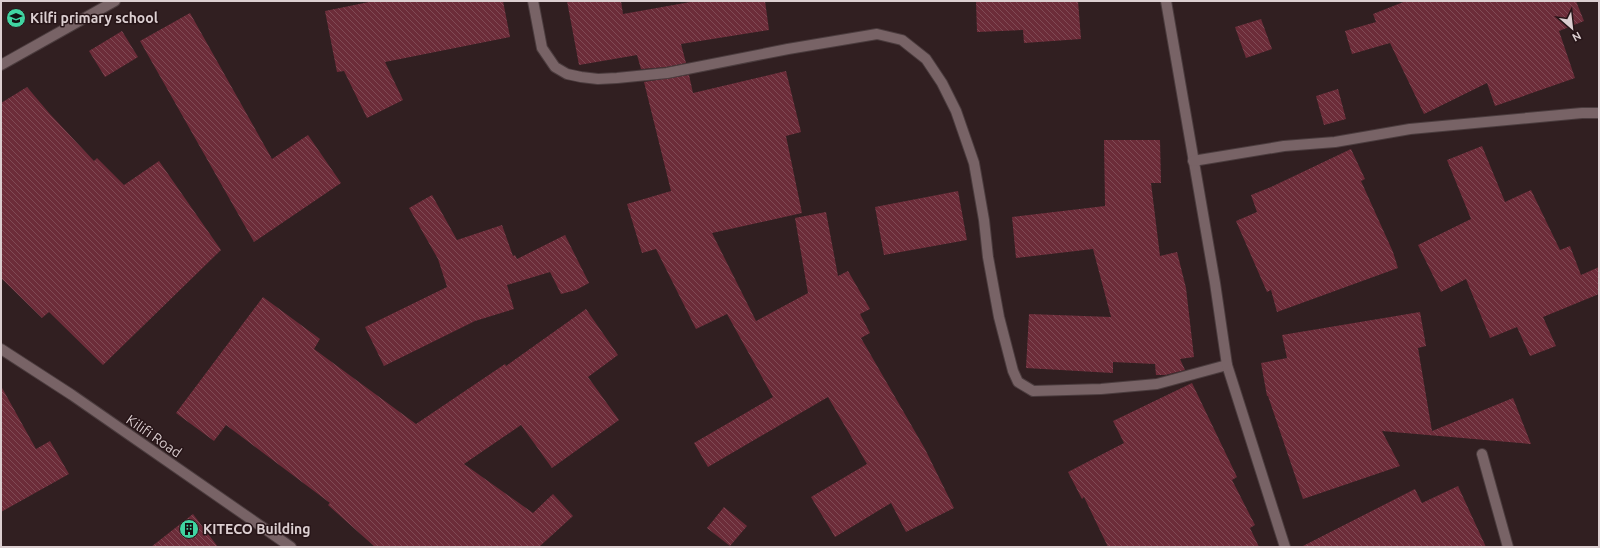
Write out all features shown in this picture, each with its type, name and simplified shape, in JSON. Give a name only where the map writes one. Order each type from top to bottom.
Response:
[{"type":"street","points":[[1,65],[115,1]]},
{"type":"street","points":[[533,1],[542,48],[555,66],[566,74],[598,79],[667,73],[780,50],[876,34],[902,40],[926,59],[942,83],[956,111],[974,163],[984,220],[988,257],[999,317],[1013,371],[1018,382],[1033,391],[1101,389],[1157,384],[1227,365]]},
{"type":"street","points":[[1166,1],[1215,283],[1227,365],[1285,547]]},
{"type":"street","points":[[1193,161],[1284,146],[1335,142],[1410,129],[1582,113],[1599,113]]},
{"type":"street","name":"Kilifi Road","points":[[1,349],[72,395],[291,547]]},
{"type":"street","points":[[1482,454],[1508,547]]},
{"type":"building","points":[[374,1],[503,1],[510,37],[385,62],[403,100],[367,118],[344,71],[337,72],[325,11]]},
{"type":"building","points":[[567,1],[621,1],[623,14],[696,1],[765,1],[769,30],[681,44],[686,63],[666,67],[641,69],[637,55],[579,65]]},
{"type":"building","points":[[976,1],[1078,1],[1081,39],[1024,43],[1023,30],[977,32]]},
{"type":"building","points":[[1406,1],[1576,1],[1584,21],[1559,31],[1575,78],[1495,106],[1487,83],[1424,114],[1390,43],[1352,54],[1345,31],[1376,22],[1373,14]]},
{"type":"building","points":[[190,13],[272,159],[308,135],[341,183],[254,242],[140,41]]},
{"type":"building","points":[[1261,19],[1272,49],[1246,58],[1235,27]]},
{"type":"building","points":[[122,31],[138,57],[105,77],[89,51]]},
{"type":"building","points":[[786,71],[801,132],[786,136],[802,213],[712,233],[756,321],[808,293],[795,218],[826,212],[838,276],[848,271],[870,309],[860,314],[870,333],[861,338],[925,449],[954,508],[906,532],[891,503],[835,537],[811,497],[867,464],[828,397],[708,467],[694,443],[773,397],[727,314],[696,329],[656,249],[642,253],[627,204],[671,191],[644,82],[689,75],[693,93]]},
{"type":"building","points":[[27,87],[94,161],[97,158],[124,185],[159,161],[221,250],[103,365],[49,312],[42,318],[1,278],[1,103]]},
{"type":"building","points":[[1338,89],[1346,119],[1324,125],[1316,96]]},
{"type":"building","points":[[1104,140],[1160,140],[1161,183],[1151,183],[1160,256],[1177,252],[1186,288],[1194,357],[1180,359],[1185,370],[1165,375],[1156,375],[1155,364],[1113,362],[1113,373],[1026,368],[1029,314],[1111,317],[1093,249],[1016,258],[1012,217],[1105,206]]},
{"type":"building","points":[[1482,146],[1505,202],[1531,190],[1560,250],[1570,246],[1581,275],[1599,267],[1599,294],[1543,317],[1556,346],[1530,356],[1517,327],[1490,338],[1466,279],[1441,292],[1418,245],[1471,219],[1447,160]]},
{"type":"building","points":[[1351,149],[1365,179],[1361,181],[1393,252],[1398,268],[1277,312],[1271,290],[1267,292],[1236,221],[1257,212],[1251,195]]},
{"type":"building","points":[[958,191],[967,240],[884,255],[875,207]]},
{"type":"building","points":[[432,195],[457,240],[502,225],[513,256],[515,255],[517,259],[565,235],[589,283],[576,290],[561,294],[550,272],[507,285],[514,309],[475,321],[384,366],[365,327],[447,287],[438,259],[409,208]]},
{"type":"building","points":[[263,297],[320,339],[314,349],[416,424],[505,364],[506,366],[586,309],[618,355],[588,377],[619,420],[552,468],[521,425],[464,464],[533,513],[553,494],[573,516],[539,547],[375,547],[328,505],[330,503],[226,425],[214,441],[176,413]]},
{"type":"building","points":[[1420,312],[1426,346],[1418,348],[1432,431],[1513,398],[1531,444],[1382,431],[1400,466],[1303,499],[1267,396],[1261,363],[1287,358],[1282,335]]},
{"type":"building","points":[[1192,383],[1237,477],[1232,480],[1255,525],[1250,528],[1259,547],[1108,547],[1084,497],[1082,499],[1068,472],[1124,443],[1113,421]]},
{"type":"building","points":[[1,386],[36,449],[50,441],[69,474],[1,512]]},
{"type":"building","points":[[1458,486],[1486,547],[1301,547],[1415,489],[1422,503]]},
{"type":"building","points":[[724,507],[747,526],[730,546],[707,528]]},
{"type":"building","name":"KITECO Building","points":[[193,514],[218,547],[151,547]]},
{"type":"place","name":"Kilfi primary school","points":[[16,18]]},
{"type":"place","name":"KITECO Building","points":[[189,529]]}]
